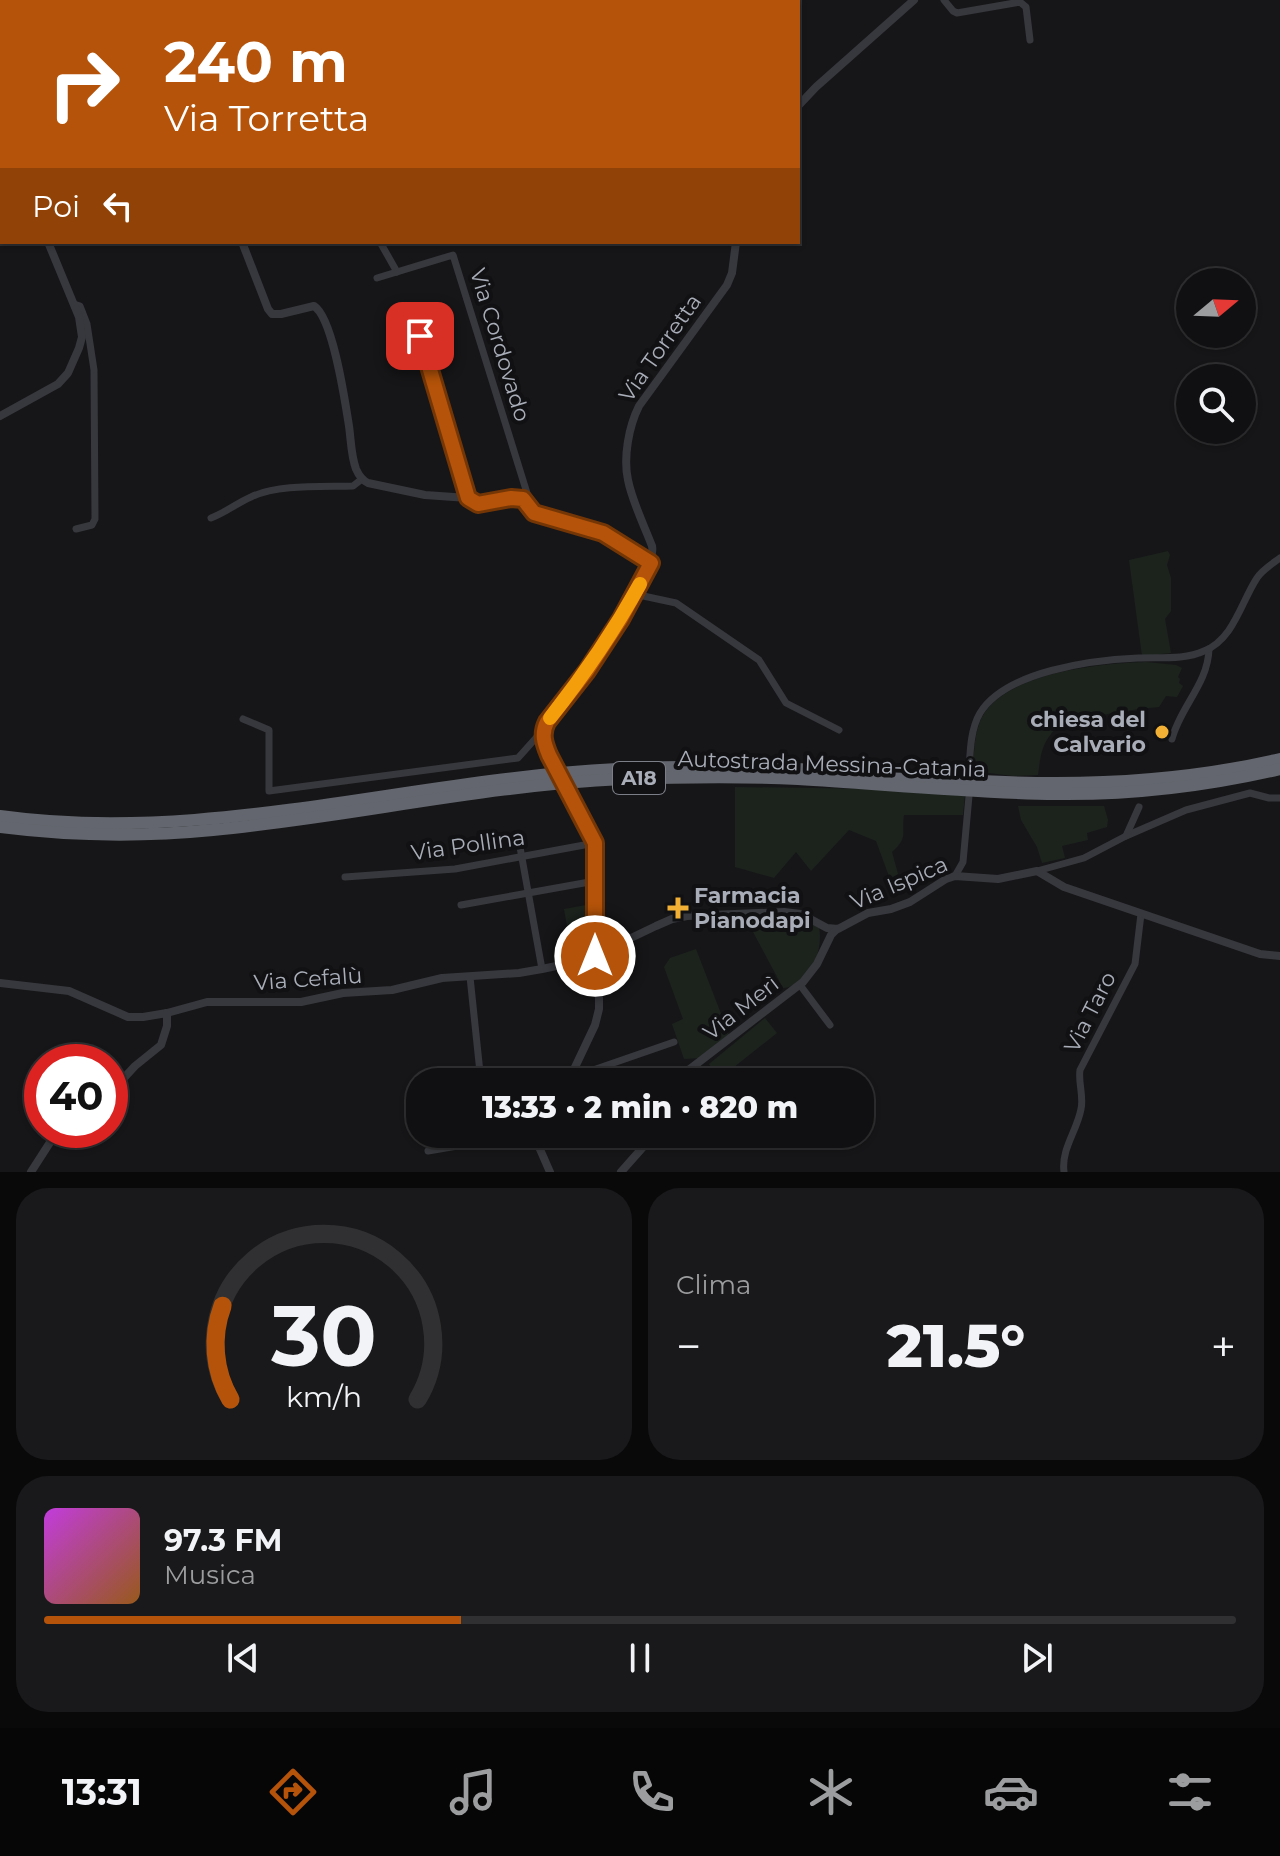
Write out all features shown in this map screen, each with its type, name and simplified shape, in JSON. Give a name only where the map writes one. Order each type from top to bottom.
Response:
[{"type":"highway","name":"Autostrada Messina-Catania","points":[[0,816],[110,824],[199,821],[519,778],[617,769],[728,767],[1054,783],[1166,778],[1280,759]]},
{"type":"highway","name":"Autostrada Messina-Catania","points":[[0,827],[110,834],[211,830],[520,788],[618,779],[727,777],[1054,794],[1168,788],[1280,769]]},
{"type":"street","points":[[800,104],[914,0]]},
{"type":"street","points":[[944,0],[957,13],[1020,2],[1026,7],[1030,40]]},
{"type":"street","points":[[0,416],[58,384],[74,362],[82,337],[79,317],[49,244]]},
{"type":"street","points":[[243,244],[272,314],[314,306],[322,314],[333,341],[355,465],[362,479],[368,483],[425,495],[468,498],[478,504],[517,498],[534,513],[603,533],[651,563],[621,619],[587,671],[518,758],[269,791],[269,730],[243,719]]},
{"type":"street","points":[[381,244],[397,272]]},
{"type":"street","name":"Via Torretta","points":[[651,563],[654,553],[628,481],[632,420],[727,285],[736,244]]},
{"type":"street","name":"Via Cordovado","points":[[377,278],[453,255],[527,493],[525,502]]},
{"type":"street","points":[[74,304],[80,306],[87,324],[94,370],[95,519],[92,525],[76,529]]},
{"type":"street","points":[[420,336],[468,498]]},
{"type":"street","points":[[211,518],[268,491],[353,486],[362,479]]},
{"type":"street","points":[[969,773],[973,733],[981,712],[999,692],[1026,678],[1083,664],[1112,659],[1190,655],[1209,649],[1235,622],[1259,574],[1280,558]]},
{"type":"street","points":[[634,594],[676,603],[759,660],[786,703],[839,730]]},
{"type":"street","points":[[1172,739],[1175,726],[1203,678],[1209,649]]},
{"type":"street","points":[[543,730],[549,755],[595,843],[595,956],[599,1009],[595,1025],[575,1068]]},
{"type":"street","name":"Via Ispica","points":[[575,962],[595,956],[672,919],[687,916],[784,912],[801,914],[824,926],[838,929],[868,913],[910,902],[955,876],[998,879],[1037,871],[1084,858],[1186,810],[1250,793],[1280,798]]},
{"type":"street","points":[[955,876],[963,862],[969,796]]},
{"type":"street","points":[[1126,836],[1139,807]]},
{"type":"street","points":[[518,836],[542,969]]},
{"type":"street","name":"Via Pollina","points":[[345,877],[455,869],[595,843]]},
{"type":"street","points":[[963,862],[968,876]]},
{"type":"street","points":[[1037,871],[1064,887],[1141,914],[1260,954],[1280,956]]},
{"type":"street","points":[[461,905],[595,881]]},
{"type":"street","name":"Via Taro","points":[[1064,1172],[1065,1150],[1080,1113],[1080,1070],[1135,964],[1141,914]]},
{"type":"street","points":[[824,926],[827,943]]},
{"type":"street","points":[[821,955],[824,926]]},
{"type":"street","points":[[827,943],[838,929]]},
{"type":"street","name":"Via Merì","points":[[693,1068],[800,985],[810,974],[827,943]]},
{"type":"street","name":"Via Cefalù","points":[[0,983],[69,991],[128,1017],[143,1017],[207,1002],[289,1003],[343,993],[381,991],[442,978],[542,969],[575,962]]},
{"type":"street","points":[[470,977],[480,1068]]},
{"type":"street","points":[[800,985],[830,1025]]},
{"type":"street","points":[[128,1074],[161,1045],[167,1013]]},
{"type":"street","points":[[602,1068],[674,1042]]},
{"type":"street","points":[[31,1172],[46,1148]]},
{"type":"street","points":[[428,1151],[441,1148]]},
{"type":"street","points":[[539,1148],[550,1172]]},
{"type":"street","points":[[621,1172],[642,1148]]},
{"type":"shaded area","points":[[1168,551],[1171,611],[1165,619],[1171,653],[1142,656],[1129,560]]},
{"type":"shaded area","points":[[1146,662],[1182,668],[1178,677],[1183,686],[1177,697],[1166,696],[1159,707],[1101,715],[1058,728],[1045,743],[1038,775],[1013,776],[973,771],[979,723],[994,702],[1011,690],[1056,673],[1080,668]]},
{"type":"shaded area","points":[[735,787],[884,789],[965,795],[963,815],[904,815],[902,839],[892,852],[898,874],[890,879],[876,841],[849,830],[811,871],[796,852],[774,878],[735,867]]},
{"type":"shaded area","points":[[1018,806],[1104,806],[1107,827],[1087,833],[1088,840],[1062,846],[1065,858],[1042,863],[1037,847],[1021,820]]},
{"type":"shaded area","points":[[591,904],[592,923],[567,926],[564,909]]},
{"type":"shaded area","points":[[744,915],[794,915],[819,927],[817,956],[800,981],[783,988]]},
{"type":"shaded area","points":[[696,949],[730,1037],[702,1058],[684,1059],[672,1024],[683,1019],[664,967],[670,958]]},
{"type":"shaded area","points":[[765,1018],[777,1033],[733,1068],[712,1068],[709,1064]]},
{"type":"slow traffic","points":[[550,718],[587,671],[640,584]]},
{"type":"place","name":"chiesa del Calvario","points":[[1162,732]]},
{"type":"place","name":"Farmacia Pianodapi","points":[[678,908]]},
{"type":"route","points":[[420,336],[468,498],[478,504],[523,499],[534,513],[595,529],[651,563],[621,619],[543,730],[549,755],[595,843],[595,956]]}]
